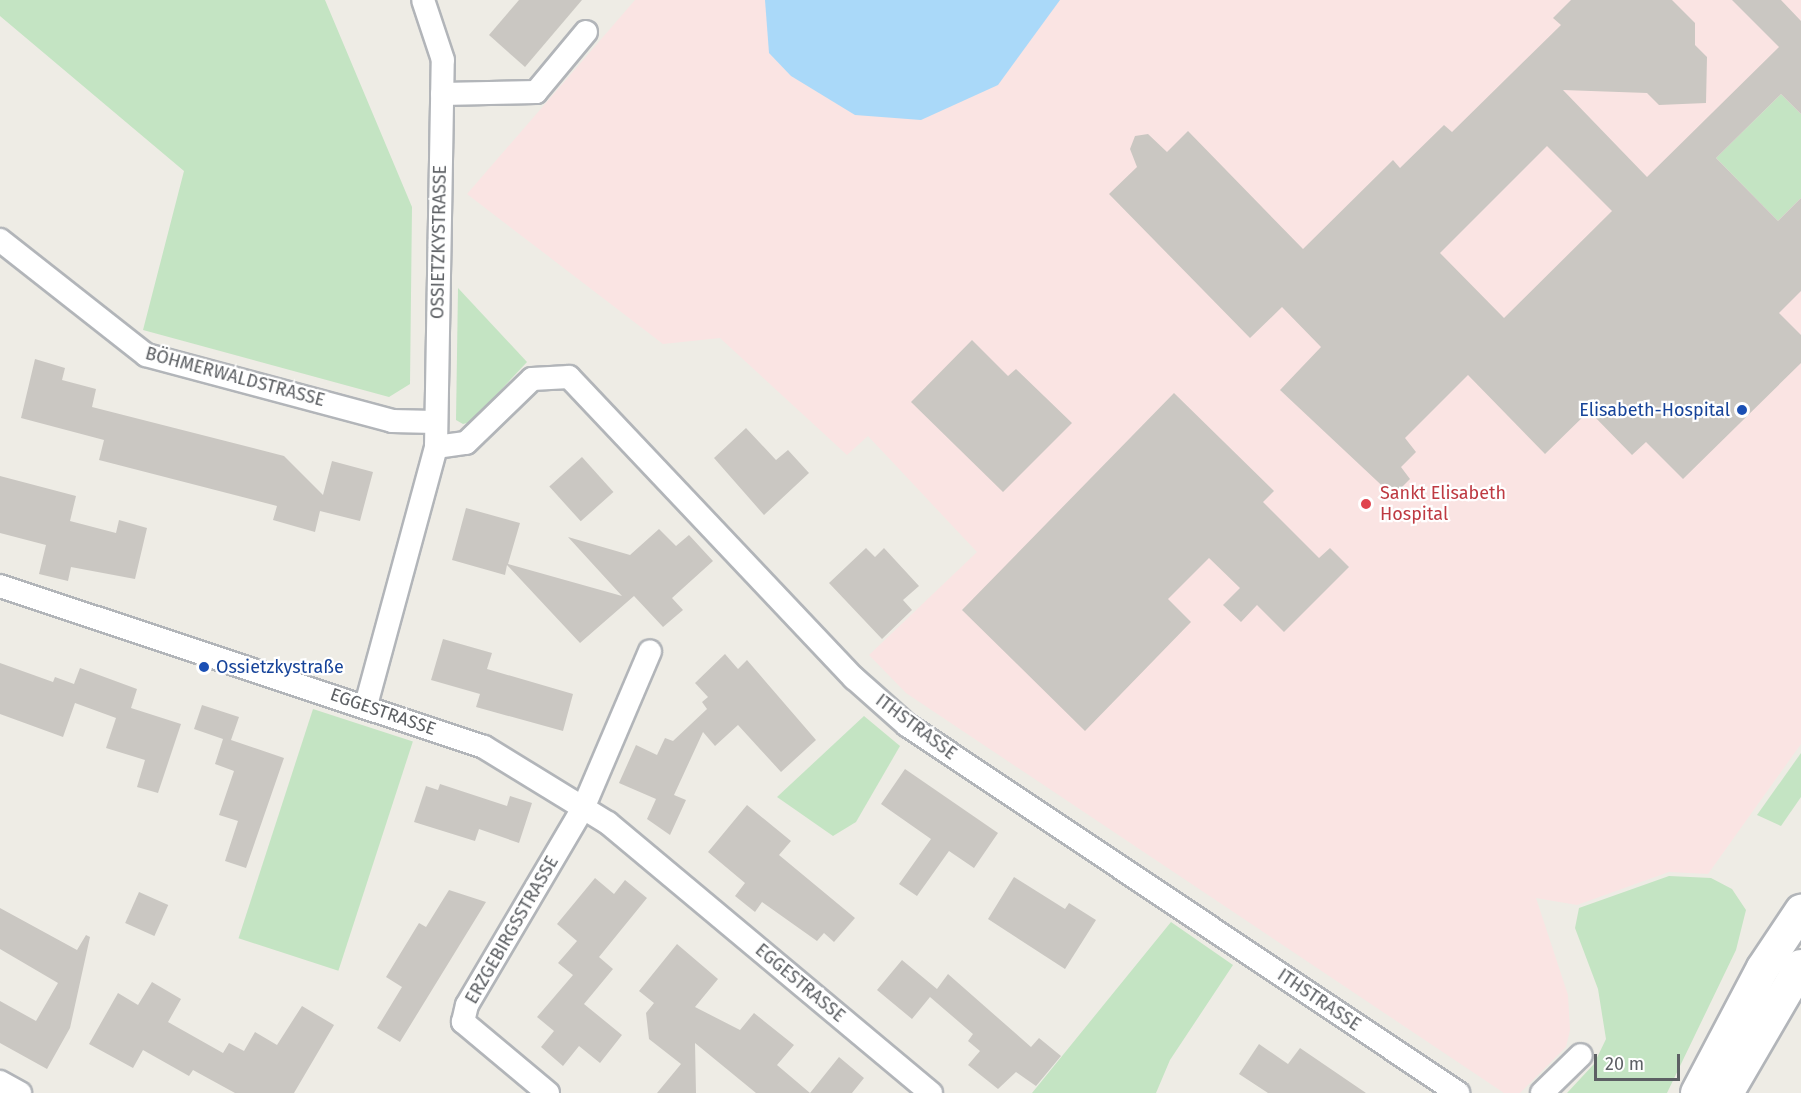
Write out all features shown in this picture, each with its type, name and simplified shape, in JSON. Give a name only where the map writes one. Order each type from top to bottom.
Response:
[{"type":"main road","points":[[1697,1093],[1763,968],[1801,911]]},
{"type":"main road","points":[[1727,1093],[1801,966]]},
{"type":"street","name":"OSSIETZKYSTRASSE","points":[[366,705],[436,447],[443,60],[423,0]]},
{"type":"street","points":[[442,94],[536,92],[586,32]]},
{"type":"street","name":"BÖHMERWALDSTRASSE","points":[[0,240],[146,356],[392,421],[435,422]]},
{"type":"street","name":"ITHSTRASSE","points":[[436,447],[466,443],[532,379],[569,377],[854,678],[907,725],[1458,1093]]},
{"type":"street","name":"EGGESTRASSE","points":[[0,586],[366,705],[484,747],[584,806],[932,1093]]},
{"type":"street","points":[[584,806],[650,651]]},
{"type":"street","name":"ERZGEBIRGSSTRASSE","points":[[548,1093],[463,1022],[466,1005],[584,806]]},
{"type":"street","points":[[1542,1093],[1581,1055]]},
{"type":"street","points":[[0,1082],[20,1093]]},
{"type":"shaded area","name":"Sankt Elisabeth Hospital","points":[[635,0],[1801,0],[1801,744],[1708,874],[1669,872],[1577,905],[1536,898],[1568,995],[1570,1030],[1566,1047],[1520,1093],[1504,1093],[906,693],[869,655],[977,552],[868,436],[847,455],[720,338],[663,344],[467,194]]},
{"type":"green space","points":[[0,0],[325,0],[412,207],[410,384],[389,397],[143,330],[184,171],[0,16]]},
{"type":"green space","points":[[1781,94],[1801,114],[1801,198],[1778,221],[1716,158]]},
{"type":"green space","points":[[458,288],[527,362],[471,422],[463,424],[456,420]]},
{"type":"green space","points":[[313,709],[413,741],[338,971],[239,938]]},
{"type":"green space","points":[[864,716],[900,746],[856,822],[833,836],[777,797]]},
{"type":"green space","points":[[1801,753],[1801,797],[1781,826],[1757,815]]},
{"type":"green space","points":[[1669,876],[1711,878],[1732,889],[1746,910],[1736,950],[1667,1093],[1567,1093],[1594,1064],[1606,1039],[1598,989],[1575,928],[1579,908]]},
{"type":"green space","points":[[1171,922],[1233,965],[1170,1060],[1156,1093],[1032,1093]]},
{"type":"water","points":[[765,0],[1060,0],[998,85],[921,120],[855,115],[791,76],[769,53]]},
{"type":"building","points":[[519,0],[582,0],[525,67],[489,35]]},
{"type":"building","points":[[1571,0],[1672,0],[1695,23],[1695,45],[1707,57],[1706,103],[1659,105],[1647,93],[1563,90],[1647,177],[1779,47],[1732,0],[1781,0],[1801,21],[1801,114],[1781,94],[1716,158],[1778,221],[1801,198],[1801,291],[1779,313],[1801,335],[1801,363],[1683,479],[1646,442],[1632,455],[1589,411],[1545,454],[1468,375],[1405,438],[1416,452],[1401,467],[1410,479],[1393,496],[1280,390],[1321,347],[1282,307],[1250,338],[1109,194],[1137,167],[1130,149],[1135,136],[1148,134],[1167,152],[1188,131],[1303,249],[1393,160],[1400,168],[1444,125],[1452,132],[1561,25],[1553,18]],"holes":[[[1547,146],[1612,211],[1504,318],[1440,253]]]},
{"type":"building","points":[[972,340],[1008,376],[1016,369],[1072,423],[1003,492],[911,402]]},
{"type":"building","points":[[35,359],[65,368],[62,380],[96,389],[92,407],[284,456],[323,495],[332,461],[373,472],[360,521],[320,511],[315,532],[273,520],[277,506],[99,460],[104,440],[21,418]]},
{"type":"building","points":[[1174,393],[1274,491],[1263,502],[1319,558],[1330,548],[1349,567],[1284,632],[1257,605],[1241,622],[1223,605],[1240,588],[1209,558],[1168,599],[1191,622],[1085,731],[962,610]]},
{"type":"building","points":[[746,428],[776,460],[788,450],[809,473],[764,515],[714,458]]},
{"type":"building","points":[[582,457],[613,492],[581,521],[549,486]]},
{"type":"building","points":[[0,476],[76,496],[70,521],[116,533],[119,520],[147,528],[135,579],[71,567],[68,581],[39,574],[46,545],[0,533]]},
{"type":"building","points":[[466,508],[520,523],[508,564],[622,596],[568,537],[630,555],[659,529],[676,546],[689,535],[713,561],[672,598],[683,610],[663,627],[634,596],[580,643],[507,565],[505,575],[452,560]]},
{"type":"building","points":[[866,548],[875,557],[884,548],[919,586],[903,600],[912,610],[882,639],[829,583]]},
{"type":"building","points":[[443,639],[492,653],[487,669],[573,694],[563,731],[476,707],[480,694],[431,680]]},
{"type":"building","points":[[725,654],[738,669],[747,660],[816,740],[781,772],[738,725],[715,746],[703,732],[674,795],[686,800],[670,835],[647,819],[656,799],[619,783],[636,745],[657,755],[665,738],[673,741],[707,709],[702,702],[708,697],[695,683]]},
{"type":"building","points":[[0,663],[53,682],[55,677],[74,684],[80,668],[137,689],[131,708],[181,724],[158,793],[137,787],[145,760],[106,748],[116,718],[75,703],[63,737],[0,714]]},
{"type":"building","points":[[202,705],[239,717],[231,740],[284,758],[246,868],[225,861],[238,821],[219,815],[234,771],[215,764],[223,739],[194,729]]},
{"type":"building","points":[[905,769],[998,833],[974,868],[949,851],[917,896],[899,884],[931,839],[881,804]]},
{"type":"building","points":[[440,784],[507,806],[510,796],[532,803],[519,843],[479,829],[475,841],[414,822],[426,786],[438,790]]},
{"type":"building","points":[[747,805],[791,841],[779,855],[855,918],[834,942],[824,933],[817,941],[762,902],[755,912],[735,896],[745,883],[708,852]]},
{"type":"building","points":[[1014,877],[1065,909],[1069,903],[1096,920],[1065,969],[988,919]]},
{"type":"building","points":[[595,878],[614,894],[625,880],[647,898],[599,957],[613,969],[584,1004],[622,1035],[600,1063],[579,1046],[563,1066],[541,1047],[554,1031],[537,1017],[573,975],[558,963],[577,941],[557,924]]},
{"type":"building","points":[[449,890],[486,902],[400,1042],[377,1028],[402,987],[386,977],[419,923],[426,927]]},
{"type":"building","points":[[139,892],[168,905],[154,936],[125,923]]},
{"type":"building","points":[[0,908],[77,950],[86,935],[90,937],[70,1028],[47,1069],[0,1043],[0,1001],[36,1021],[58,983],[0,949]]},
{"type":"building","points":[[677,944],[718,979],[695,1007],[740,1030],[754,1013],[794,1045],[777,1065],[810,1093],[756,1093],[695,1043],[696,1093],[657,1093],[681,1064],[649,1039],[646,1013],[654,1003],[639,991]]},
{"type":"building","points":[[902,960],[937,989],[948,974],[1031,1047],[1039,1038],[1061,1056],[1036,1086],[1016,1072],[998,1089],[968,1065],[980,1051],[968,1041],[973,1034],[930,997],[912,1019],[877,990]]},
{"type":"building","points":[[152,982],[181,999],[168,1022],[223,1053],[229,1043],[244,1051],[255,1032],[277,1045],[302,1006],[334,1025],[294,1093],[235,1093],[193,1070],[189,1076],[143,1050],[133,1068],[89,1044],[118,993],[138,1005]]},
{"type":"building","points":[[1259,1044],[1288,1064],[1300,1048],[1366,1093],[1268,1093],[1239,1074]]},
{"type":"building","points":[[839,1057],[864,1078],[852,1093],[810,1093]]},
{"type":"place","name":"Elisabeth-Hospital","points":[[1742,410]]},
{"type":"place","name":"Sankt Elisabeth Hospital","points":[[1366,504]]},
{"type":"place","name":"Ossietzkystraße","points":[[204,667]]}]
